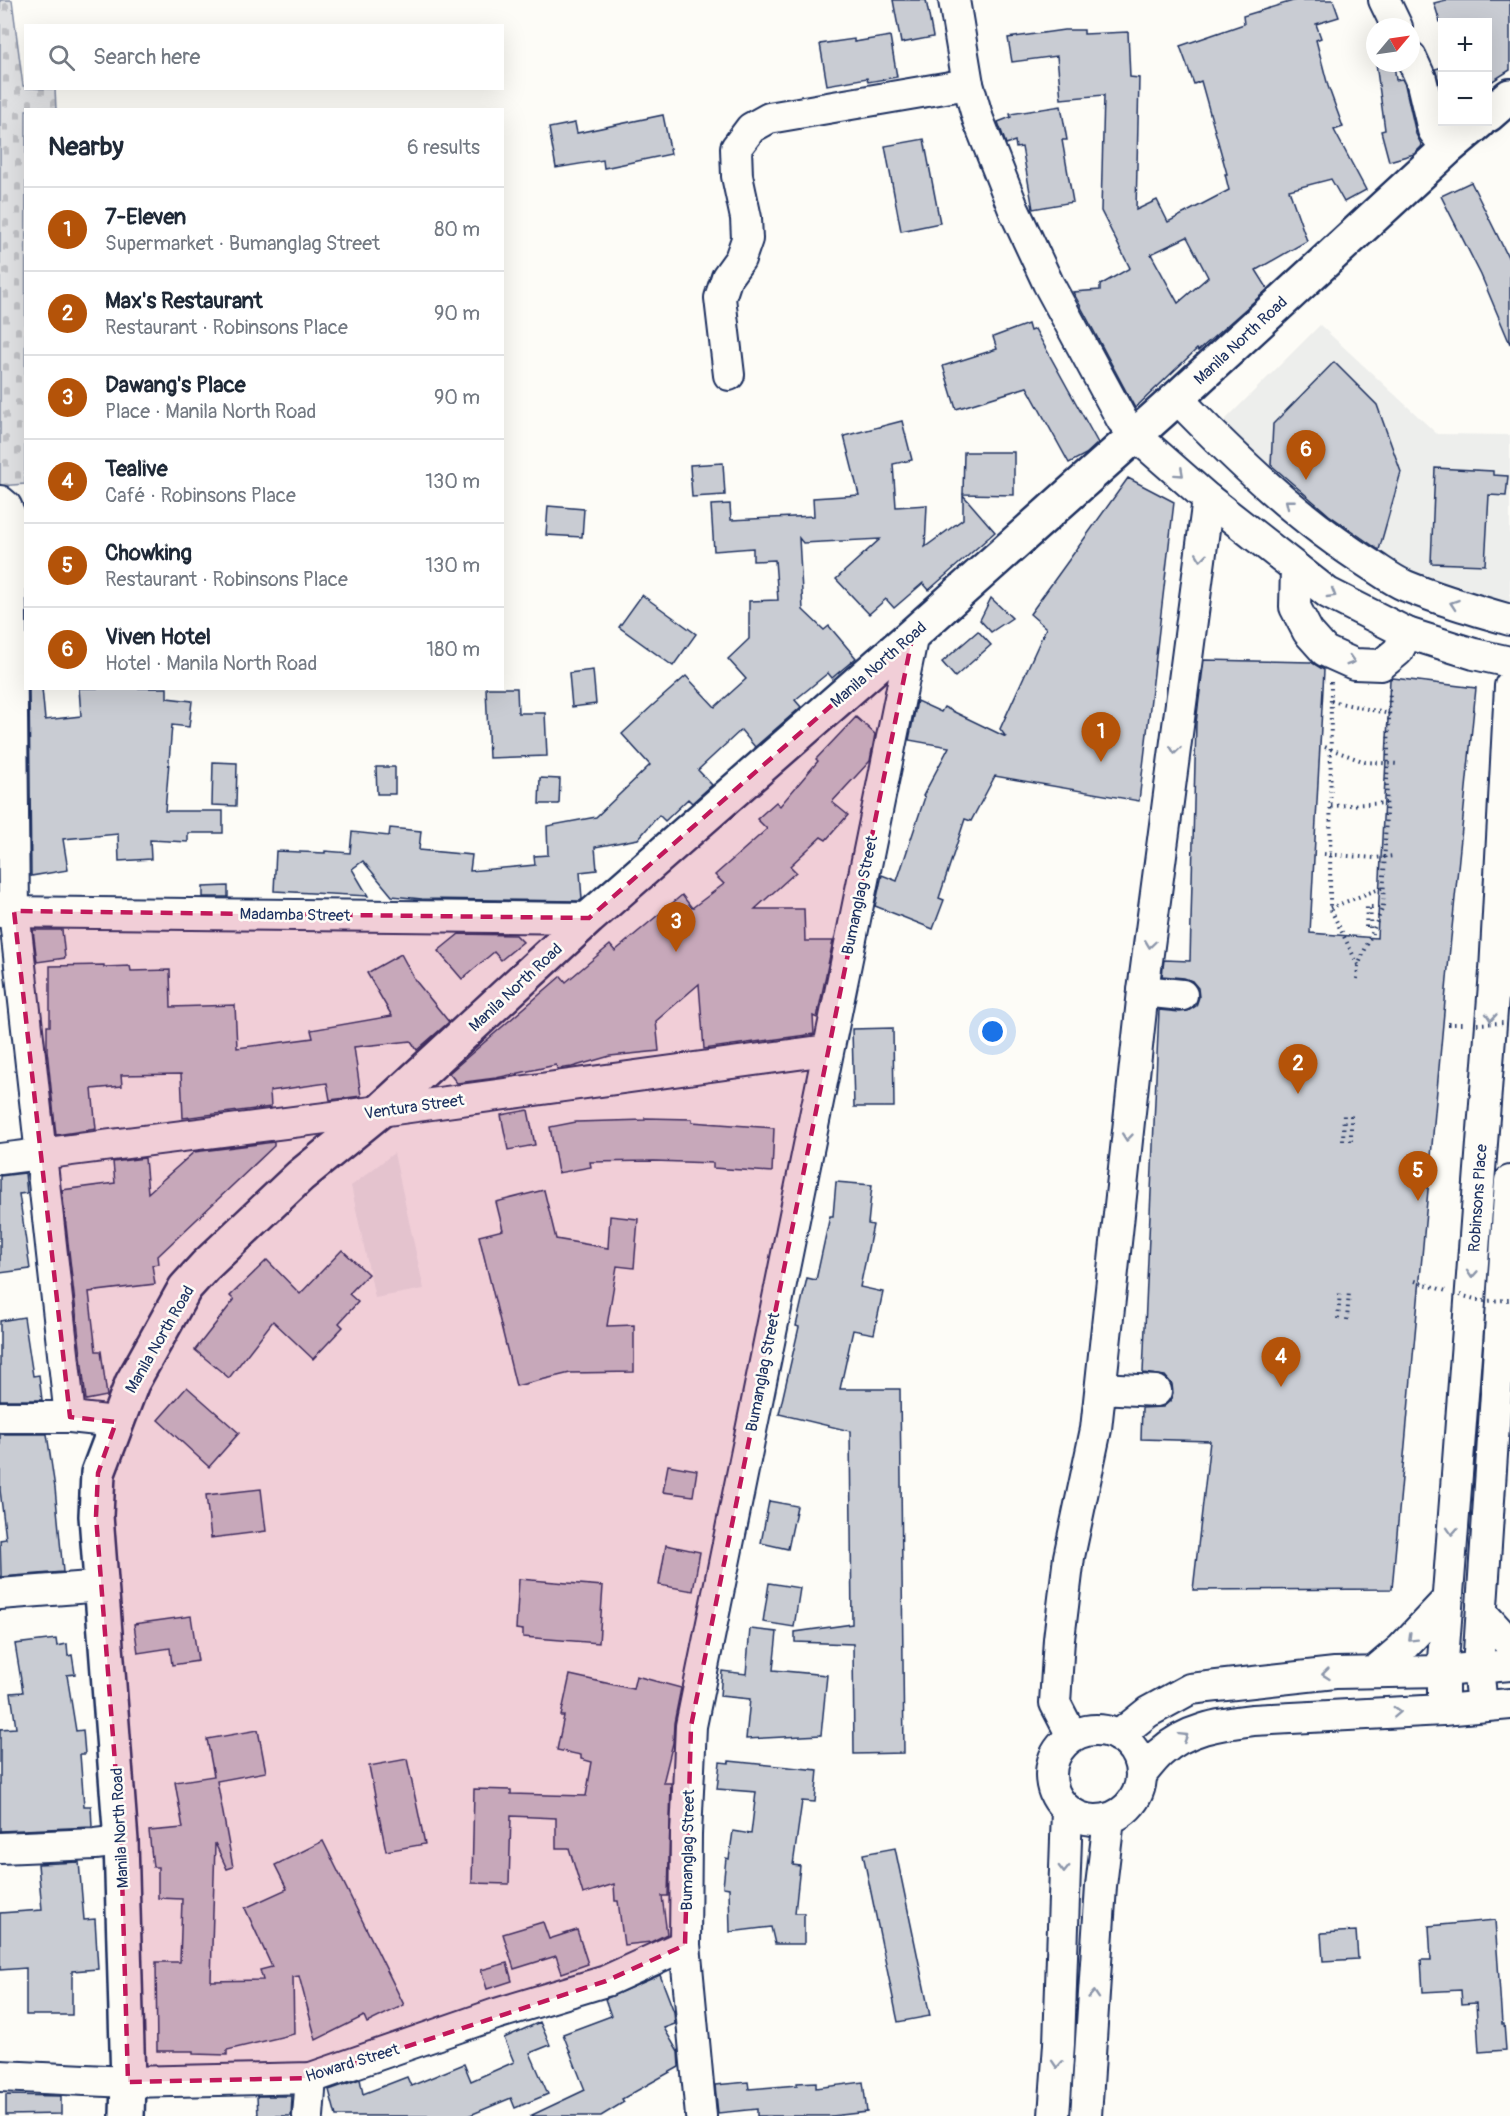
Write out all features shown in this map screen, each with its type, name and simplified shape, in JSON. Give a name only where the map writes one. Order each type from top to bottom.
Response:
[{"type":"highway","points":[[1492,112],[1510,96]]},
{"type":"highway","name":"Manila North Road","points":[[127,2116],[121,1841],[96,1516],[98,1473],[116,1422],[142,1363],[185,1288],[205,1266],[300,1176],[380,1111],[589,918],[913,634],[1177,398],[1474,126]]},
{"type":"street","points":[[954,0],[968,84],[978,119],[1014,210],[1043,272],[1122,420],[1135,435],[1208,499],[1328,593],[1399,645],[1474,654],[1510,663]]},
{"type":"street","points":[[1384,0],[1393,18]]},
{"type":"street","points":[[1418,72],[1433,130],[1447,149]]},
{"type":"street","points":[[729,375],[720,298],[728,277],[740,259],[747,239],[746,218],[736,166],[736,148],[743,136],[751,128],[769,118],[968,84]]},
{"type":"street","points":[[1177,398],[1256,474],[1342,547],[1404,585],[1458,606],[1510,620]]},
{"type":"street","points":[[1072,1736],[1055,1703],[1059,1639],[1069,1557],[1096,1429],[1143,991],[1208,499]]},
{"type":"street","points":[[5,508],[7,911],[40,1154],[70,1417]]},
{"type":"street","points":[[1296,568],[1295,607],[1308,632],[1325,651],[1354,664],[1381,665],[1399,645]]},
{"type":"street","name":"Bumanglag Street","points":[[701,2116],[685,1945],[686,1834],[691,1726],[913,634]]},
{"type":"street","name":"Robinsons Place","points":[[1443,1710],[1442,1671],[1495,971],[1510,686]]},
{"type":"street","name":"Madamba Street","points":[[7,911],[589,918]]},
{"type":"street","points":[[1143,991],[1182,995]]},
{"type":"street","name":"Ventura Street","points":[[0,1159],[380,1111],[827,1050]]},
{"type":"street","name":"Robinsons Place","points":[[1496,1705],[1478,1667],[1482,1613],[1500,1488],[1510,1181]]},
{"type":"street","points":[[1101,1388],[1156,1391]]},
{"type":"street","points":[[0,1417],[70,1417],[116,1422]]},
{"type":"street","points":[[1456,1483],[1500,1488]]},
{"type":"street","points":[[0,1594],[103,1586]]},
{"type":"street","points":[[1374,1672],[1407,1643],[1447,1600]]},
{"type":"street","points":[[1482,1613],[1510,1644]]},
{"type":"street","points":[[1118,1736],[1148,1712],[1191,1689],[1335,1673],[1442,1671],[1510,1665]]},
{"type":"street","points":[[1141,1775],[1160,1753],[1191,1732],[1224,1724],[1253,1720],[1496,1705]]},
{"type":"street","points":[[1088,1730],[1103,1730],[1118,1736],[1130,1746],[1138,1760],[1141,1775],[1137,1794],[1126,1809],[1109,1819],[1087,1820],[1067,1810],[1053,1793],[1050,1771],[1057,1751],[1072,1736],[1088,1730]]},
{"type":"street","points":[[1054,2116],[1059,2044],[1067,1810]]},
{"type":"street","points":[[1086,2116],[1101,1886],[1109,1819]]},
{"type":"street","points":[[0,1848],[121,1841]]},
{"type":"street","name":"Howard Street","points":[[0,2076],[128,2082],[311,2078],[496,2014],[606,1982],[685,1945]]},
{"type":"street","points":[[308,2116],[311,2078]]},
{"type":"path","points":[[1357,979],[1358,966],[1383,907],[1390,714],[1399,645]]},
{"type":"path","points":[[1331,654],[1330,908],[1358,966]]},
{"type":"path","points":[[1331,701],[1390,714]]},
{"type":"path","points":[[1325,747],[1365,762],[1398,764]]},
{"type":"path","points":[[1331,806],[1386,802]]},
{"type":"path","points":[[1324,854],[1374,858],[1394,856]]},
{"type":"path","points":[[1330,908],[1384,887]]},
{"type":"path","points":[[1368,927],[1367,907],[1383,907]]},
{"type":"path","points":[[1476,1024],[1505,1023]]},
{"type":"path","points":[[1343,1141],[1344,1113]]},
{"type":"path","points":[[1351,1113],[1351,1141]]},
{"type":"path","points":[[1415,1281],[1482,1301],[1506,1300]]},
{"type":"path","points":[[1338,1319],[1340,1291]]},
{"type":"path","points":[[1347,1320],[1349,1291]]},
{"type":"highlighted area","points":[[913,634],[691,1726],[685,1945],[606,1981],[311,2078],[128,2082],[121,1841],[96,1516],[98,1473],[116,1422],[70,1417],[14,911],[589,918]]},
{"type":"shaded area","points":[[1320,325],[1437,434],[1510,435],[1510,617],[1476,630],[1350,567],[1209,436]]},
{"type":"shaded area","points":[[394,1153],[424,1289],[375,1298],[351,1186]]},
{"type":"green space","points":[[0,0],[12,0],[24,90],[55,90],[56,108],[24,108],[24,484],[0,486]]},
{"type":"building","points":[[893,0],[926,0],[933,37],[901,43]]},
{"type":"building","points":[[1296,0],[1333,0],[1339,17],[1316,24],[1321,38],[1316,40],[1328,86],[1343,127],[1334,130],[1366,190],[1344,202],[1331,179],[1289,190],[1307,241],[1256,270],[1268,289],[1198,351],[1197,349],[1135,408],[1073,292],[1100,290],[1100,285],[1130,268],[1101,211],[1104,95],[1061,99],[1057,56],[1012,62],[1008,38],[1064,30],[1084,30],[1084,34],[1128,32],[1130,77],[1139,78],[1136,210],[1157,200],[1168,222],[1229,190],[1225,174],[1227,174],[1201,81],[1194,84],[1180,46],[1244,24],[1243,16]],"holes":[[[1187,237],[1208,277],[1178,303],[1151,254]]]},
{"type":"building","points":[[1446,0],[1510,0],[1510,70],[1492,81],[1492,18],[1439,18],[1434,3]]},
{"type":"building","points":[[890,36],[897,77],[868,82],[867,78],[827,85],[820,44],[854,39],[854,42]]},
{"type":"building","points":[[1377,72],[1395,72],[1396,80],[1402,79],[1405,85],[1416,134],[1422,146],[1414,154],[1389,161],[1381,131],[1385,130]]},
{"type":"building","points":[[1061,106],[1067,140],[1062,140],[1073,202],[1033,209],[1022,147],[1016,148],[1015,141],[1006,144],[998,122],[1011,117],[1010,114]]},
{"type":"building","points":[[663,115],[671,154],[604,168],[603,160],[556,168],[549,128],[575,123],[577,133]]},
{"type":"building","points":[[924,139],[940,223],[901,231],[885,146]]},
{"type":"building","points":[[1471,182],[1510,261],[1510,344],[1481,275],[1441,196]]},
{"type":"building","points":[[1028,324],[1030,331],[1035,329],[1098,443],[1086,454],[1069,463],[1027,387],[956,409],[943,366],[997,349],[993,337]]},
{"type":"building","points":[[1334,362],[1377,405],[1401,472],[1379,550],[1329,515],[1271,465],[1273,424]]},
{"type":"building","points":[[902,421],[912,460],[893,464],[896,507],[927,505],[925,547],[963,519],[963,495],[995,532],[929,590],[923,583],[894,608],[886,599],[869,614],[836,579],[880,539],[803,543],[799,538],[803,610],[824,630],[829,626],[856,658],[832,678],[828,673],[795,700],[801,707],[755,747],[741,730],[698,770],[712,785],[692,803],[688,799],[665,821],[659,815],[638,839],[595,847],[597,870],[580,872],[582,899],[580,901],[422,899],[392,896],[363,861],[352,869],[368,896],[274,891],[276,851],[350,853],[352,832],[389,836],[390,828],[421,831],[419,850],[472,855],[470,871],[535,865],[534,856],[548,855],[547,826],[596,817],[650,765],[622,734],[686,676],[715,707],[746,679],[728,659],[749,639],[749,601],[778,600],[775,560],[753,561],[753,548],[714,551],[711,505],[730,504],[731,520],[814,516],[813,498],[859,495],[844,436]]},
{"type":"building","points":[[964,452],[1014,452],[1014,495],[963,494]]},
{"type":"building","points":[[723,463],[725,495],[692,497],[690,465]]},
{"type":"building","points":[[1435,468],[1493,471],[1493,475],[1508,476],[1506,496],[1489,495],[1485,565],[1431,563]]},
{"type":"building","points":[[1128,478],[1174,502],[1139,801],[995,776],[971,821],[965,819],[939,898],[944,900],[933,929],[875,906],[882,875],[897,881],[925,797],[923,796],[949,747],[909,740],[917,701],[941,712],[944,707],[1006,737],[1000,729],[1046,628],[1030,614]]},
{"type":"building","points":[[548,506],[584,509],[582,537],[546,535]]},
{"type":"building","points":[[642,595],[696,634],[673,666],[619,627]]},
{"type":"building","points":[[991,598],[1012,618],[991,632],[980,620]]},
{"type":"building","points":[[978,631],[991,645],[955,677],[942,662]]},
{"type":"building","points":[[1204,660],[1311,662],[1324,670],[1310,933],[1377,938],[1390,679],[1476,688],[1448,968],[1392,1589],[1193,1590],[1210,1441],[1141,1439],[1142,1408],[1163,1407],[1170,1401],[1173,1393],[1172,1384],[1165,1376],[1143,1373],[1159,1010],[1188,1011],[1196,1006],[1199,997],[1198,988],[1192,981],[1162,976],[1164,960],[1190,961],[1196,723]]},
{"type":"building","points":[[593,670],[596,704],[572,707],[569,673]]},
{"type":"building","points":[[517,688],[518,713],[545,713],[547,756],[489,758],[486,690]]},
{"type":"building","points":[[29,690],[42,690],[45,720],[81,716],[79,690],[167,690],[167,698],[192,701],[189,727],[172,725],[165,811],[223,811],[223,833],[188,833],[188,842],[150,840],[151,859],[119,861],[118,834],[63,839],[68,870],[31,876]]},
{"type":"building","points":[[856,717],[875,734],[870,761],[832,802],[848,815],[826,840],[821,837],[790,866],[796,872],[755,909],[804,909],[805,941],[833,941],[817,1018],[813,1016],[814,1034],[704,1049],[699,984],[656,1021],[659,1051],[610,1056],[572,1067],[557,1069],[556,1065],[496,1078],[457,1083],[449,1073],[561,976],[566,982],[610,945],[615,951],[682,895],[692,908],[724,884],[715,875],[767,829],[757,819],[776,802],[780,806],[818,761],[816,759]]},
{"type":"building","points":[[213,762],[237,763],[236,806],[212,805]]},
{"type":"building","points":[[376,767],[395,767],[395,794],[377,794]]},
{"type":"building","points":[[540,778],[560,779],[559,804],[539,804]]},
{"type":"building","points":[[228,886],[228,897],[203,897],[203,887]]},
{"type":"building","points":[[33,930],[62,930],[65,958],[37,962]]},
{"type":"building","points":[[459,934],[516,935],[523,942],[501,960],[494,952],[462,979],[438,951]]},
{"type":"building","points":[[401,954],[415,980],[449,1022],[417,1050],[411,1041],[354,1047],[361,1096],[330,1100],[327,1083],[270,1091],[271,1107],[183,1118],[181,1074],[121,1075],[122,1086],[92,1089],[96,1129],[56,1135],[47,1050],[47,1026],[50,1026],[50,966],[104,965],[104,967],[130,966],[131,971],[170,970],[171,1007],[235,1005],[237,1048],[313,1038],[311,1030],[392,1016],[367,973]]},
{"type":"building","points":[[893,1028],[894,1107],[854,1107],[852,1029]]},
{"type":"building","points":[[528,1110],[535,1145],[508,1150],[501,1115]]},
{"type":"building","points":[[645,1118],[692,1119],[692,1122],[774,1128],[772,1172],[713,1168],[713,1163],[654,1161],[590,1162],[591,1167],[558,1173],[550,1127],[576,1122],[645,1120]]},
{"type":"building","points":[[274,1142],[274,1146],[158,1256],[159,1264],[152,1265],[155,1284],[89,1292],[96,1351],[101,1351],[107,1396],[86,1400],[62,1190],[115,1183],[113,1162],[145,1158],[148,1193],[194,1152]]},
{"type":"building","points":[[25,1173],[27,1193],[19,1194],[30,1269],[0,1273],[0,1176]]},
{"type":"building","points":[[836,1182],[872,1185],[868,1224],[873,1225],[860,1287],[883,1292],[874,1334],[853,1330],[840,1389],[900,1389],[904,1753],[854,1754],[853,1644],[795,1642],[795,1632],[852,1624],[850,1431],[779,1414],[799,1327],[796,1326],[807,1278],[816,1280],[830,1216],[833,1216]]},
{"type":"building","points":[[544,1190],[556,1239],[608,1248],[610,1216],[638,1219],[634,1268],[617,1266],[607,1326],[634,1325],[634,1372],[570,1373],[516,1386],[479,1236],[503,1230],[496,1202]]},
{"type":"building","points":[[342,1250],[368,1274],[349,1294],[358,1302],[339,1323],[343,1327],[313,1359],[273,1321],[229,1378],[195,1350],[234,1300],[230,1296],[267,1260],[300,1294]]},
{"type":"building","points":[[24,1317],[33,1376],[39,1375],[42,1400],[0,1400],[0,1321]]},
{"type":"building","points":[[187,1387],[239,1433],[209,1467],[158,1420]]},
{"type":"building","points":[[0,1434],[47,1434],[63,1572],[1,1577],[0,1540],[6,1539],[0,1490]]},
{"type":"building","points":[[668,1465],[697,1470],[693,1496],[663,1492]]},
{"type":"building","points":[[261,1489],[266,1531],[211,1538],[206,1495]]},
{"type":"building","points":[[769,1501],[797,1506],[788,1549],[761,1543]]},
{"type":"building","points":[[666,1545],[700,1552],[693,1591],[659,1585]]},
{"type":"building","points":[[519,1579],[603,1586],[599,1643],[523,1637],[523,1630],[516,1629]]},
{"type":"building","points":[[769,1583],[800,1588],[794,1627],[763,1622]]},
{"type":"building","points":[[191,1616],[198,1661],[172,1665],[170,1648],[138,1653],[134,1624]]},
{"type":"building","points":[[750,1629],[777,1632],[773,1670],[827,1675],[821,1735],[746,1739],[750,1699],[720,1696],[722,1671],[746,1674]]},
{"type":"building","points":[[56,1639],[57,1646],[67,1644],[68,1656],[72,1655],[75,1674],[67,1675],[76,1731],[83,1730],[85,1754],[80,1754],[84,1806],[91,1806],[92,1827],[0,1831],[0,1729],[16,1728],[11,1693],[23,1692],[15,1644]]},
{"type":"building","points":[[570,1675],[633,1689],[636,1676],[681,1688],[674,1723],[673,1743],[663,1783],[671,1783],[668,1896],[662,1896],[667,1934],[651,1942],[624,1945],[614,1884],[583,1894],[569,1848],[556,1848],[556,1818],[511,1816],[509,1884],[472,1883],[474,1789],[511,1790],[511,1794],[586,1796],[592,1762],[581,1759],[581,1755],[557,1750],[564,1716],[561,1716]]},
{"type":"building","points":[[258,1730],[266,1772],[217,1781],[233,1867],[227,1869],[215,1843],[211,1981],[263,1980],[260,1970],[272,1967],[245,1908],[287,1889],[275,1865],[323,1841],[404,2005],[367,2023],[364,2016],[316,2040],[299,1976],[293,1977],[294,2034],[227,2050],[227,2055],[193,2054],[193,2051],[157,2051],[156,1962],[180,1962],[182,1899],[158,1898],[158,1867],[153,1867],[149,1831],[183,1828],[175,1782],[214,1776],[207,1739]]},
{"type":"building","points":[[407,1759],[425,1844],[386,1851],[369,1766]]},
{"type":"building","points":[[729,1761],[818,1770],[815,1802],[802,1801],[793,1865],[800,1866],[795,1913],[804,1913],[804,1944],[775,1944],[771,1927],[730,1932],[729,1888],[723,1887],[726,1858],[729,1859],[733,1831],[751,1834],[756,1792],[717,1789],[720,1762],[729,1763]]},
{"type":"building","points":[[895,1848],[930,2016],[898,2022],[863,1854]]},
{"type":"building","points":[[79,1862],[84,1920],[95,1919],[98,1969],[72,1971],[72,2015],[26,2015],[26,1968],[0,1970],[0,1913],[42,1910],[38,1864]]},
{"type":"building","points":[[1495,1920],[1506,2050],[1479,2052],[1476,2003],[1462,2004],[1461,1990],[1423,1992],[1421,1960],[1431,1960],[1429,1926]]},
{"type":"building","points":[[543,1922],[549,1939],[577,1930],[588,1964],[562,1973],[556,1956],[514,1969],[503,1934]]},
{"type":"building","points":[[1356,1931],[1358,1959],[1323,1961],[1321,1933]]},
{"type":"building","points":[[507,1963],[512,1981],[487,1989],[481,1970]]},
{"type":"building","points":[[660,1975],[674,2012],[675,2024],[664,2028],[678,2052],[679,2067],[622,2099],[624,2102],[601,2116],[530,2116],[585,2090],[563,2034],[611,2016],[605,1999]]},
{"type":"building","points":[[540,2022],[550,2045],[530,2053],[548,2094],[515,2108],[511,2098],[468,2116],[336,2116],[329,2090],[360,2079],[363,2094],[407,2077],[411,2086],[464,2064],[471,2081],[514,2062],[504,2038]]},
{"type":"building","points":[[748,2082],[749,2089],[816,2082],[816,2088],[863,2082],[867,2112],[832,2116],[757,2116],[757,2109],[718,2113],[715,2085]]},
{"type":"building","points":[[6,2095],[61,2096],[61,2114],[6,2115]]},
{"type":"building","points":[[257,2096],[292,2096],[291,2116],[258,2116]]},
{"type":"place","name":"Viven Hotel","points":[[1306,480]]},
{"type":"place","name":"7-Eleven","points":[[1101,762]]},
{"type":"place","name":"Dawang's Place","points":[[676,952]]},
{"type":"place","name":"Max's Restaurant","points":[[1298,1094]]},
{"type":"place","name":"Chowking","points":[[1418,1201]]},
{"type":"place","name":"Tealive","points":[[1281,1387]]}]
